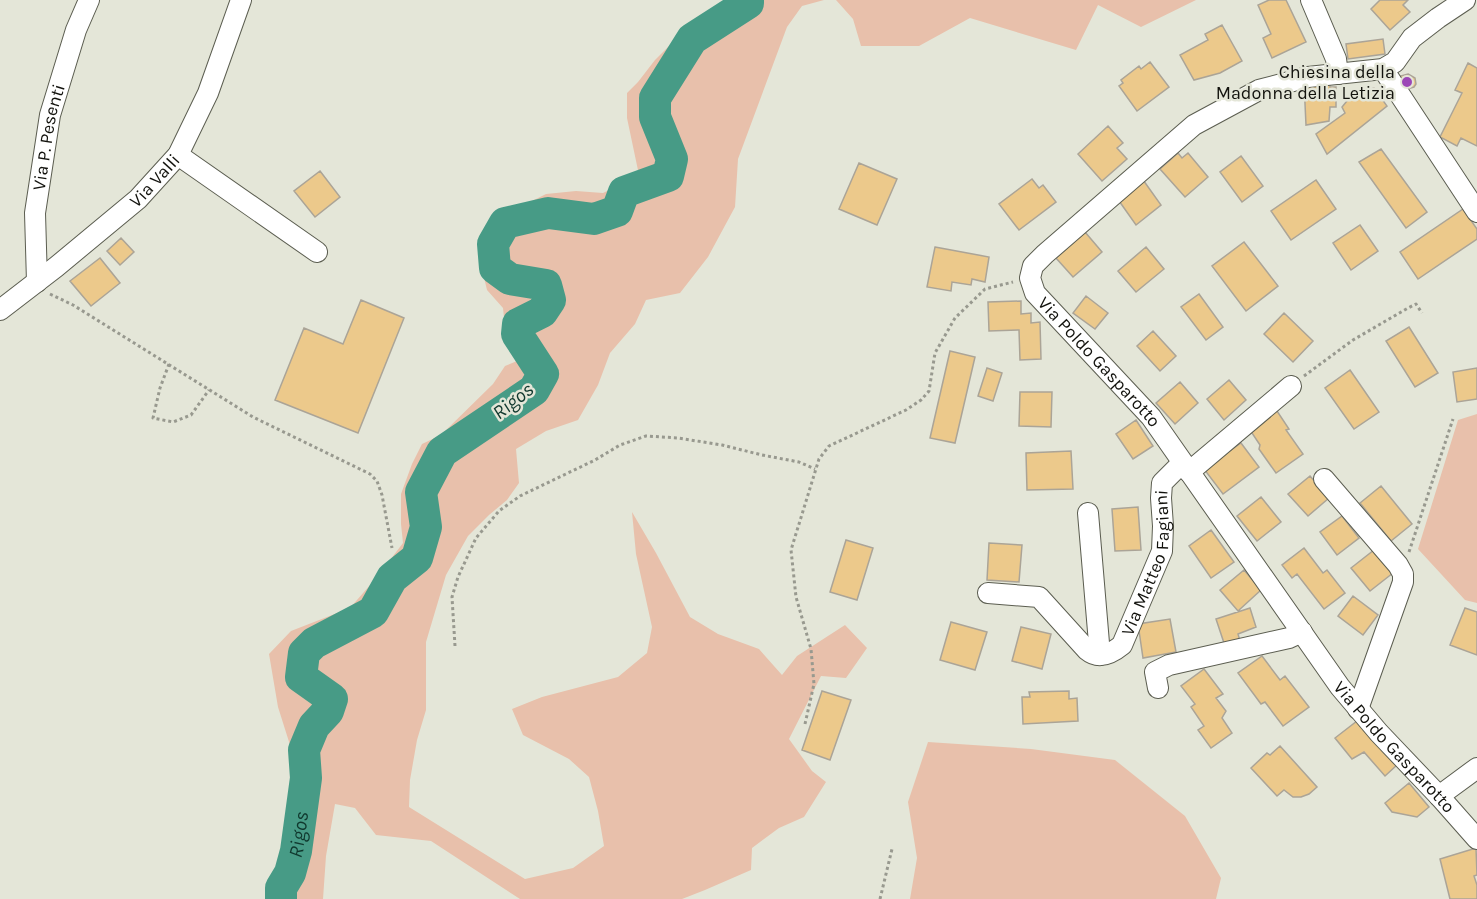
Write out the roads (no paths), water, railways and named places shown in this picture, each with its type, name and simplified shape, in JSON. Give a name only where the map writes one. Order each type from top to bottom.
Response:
[{"type":"street","name":"Via P. Pesenti","points":[[34,284],[35,213],[50,116],[76,30],[89,0]]},
{"type":"street","name":"Via Valli","points":[[0,310],[138,199],[178,155],[208,93],[241,0]]},
{"type":"street","points":[[1311,0],[1336,59],[1338,74]]},
{"type":"street","points":[[1465,0],[1412,38],[1395,62],[1383,69],[1477,212]]},
{"type":"street","name":"Via Poldo Gasparotto","points":[[1383,69],[1308,77],[1259,90],[1194,124],[1045,254],[1033,266],[1030,278],[1035,293],[1151,417],[1340,687],[1477,839]]},
{"type":"street","points":[[178,155],[317,252]]},
{"type":"street","name":"Via Matteo Fagiani","points":[[988,592],[1039,597],[1093,655],[1112,653],[1122,645],[1162,551],[1162,483],[1186,468],[1291,386]]},
{"type":"street","points":[[1324,479],[1398,565],[1403,574],[1403,582],[1358,709]]},
{"type":"street","name":"Via Matteo Fagiani","points":[[1088,513],[1100,655]]},
{"type":"street","points":[[1158,688],[1155,672],[1169,665],[1288,638],[1302,632]]},
{"type":"street","points":[[1439,796],[1477,768]]},
{"type":"waterway","name":"Rigos","points":[[281,899],[281,888],[290,873],[296,851],[306,778],[304,750],[314,726],[328,711],[332,699],[301,677],[304,653],[314,643],[373,612],[392,578],[417,558],[426,527],[421,492],[442,452],[534,390],[543,374],[517,334],[518,324],[542,312],[550,300],[546,285],[510,279],[495,268],[493,244],[505,223],[548,213],[594,219],[617,211],[624,192],[668,176],[672,159],[655,117],[655,98],[692,39],[748,3],[748,0]]},
{"type":"place","name":"Chiesina della Madonna della Letizia","points":[[1407,82]]}]
